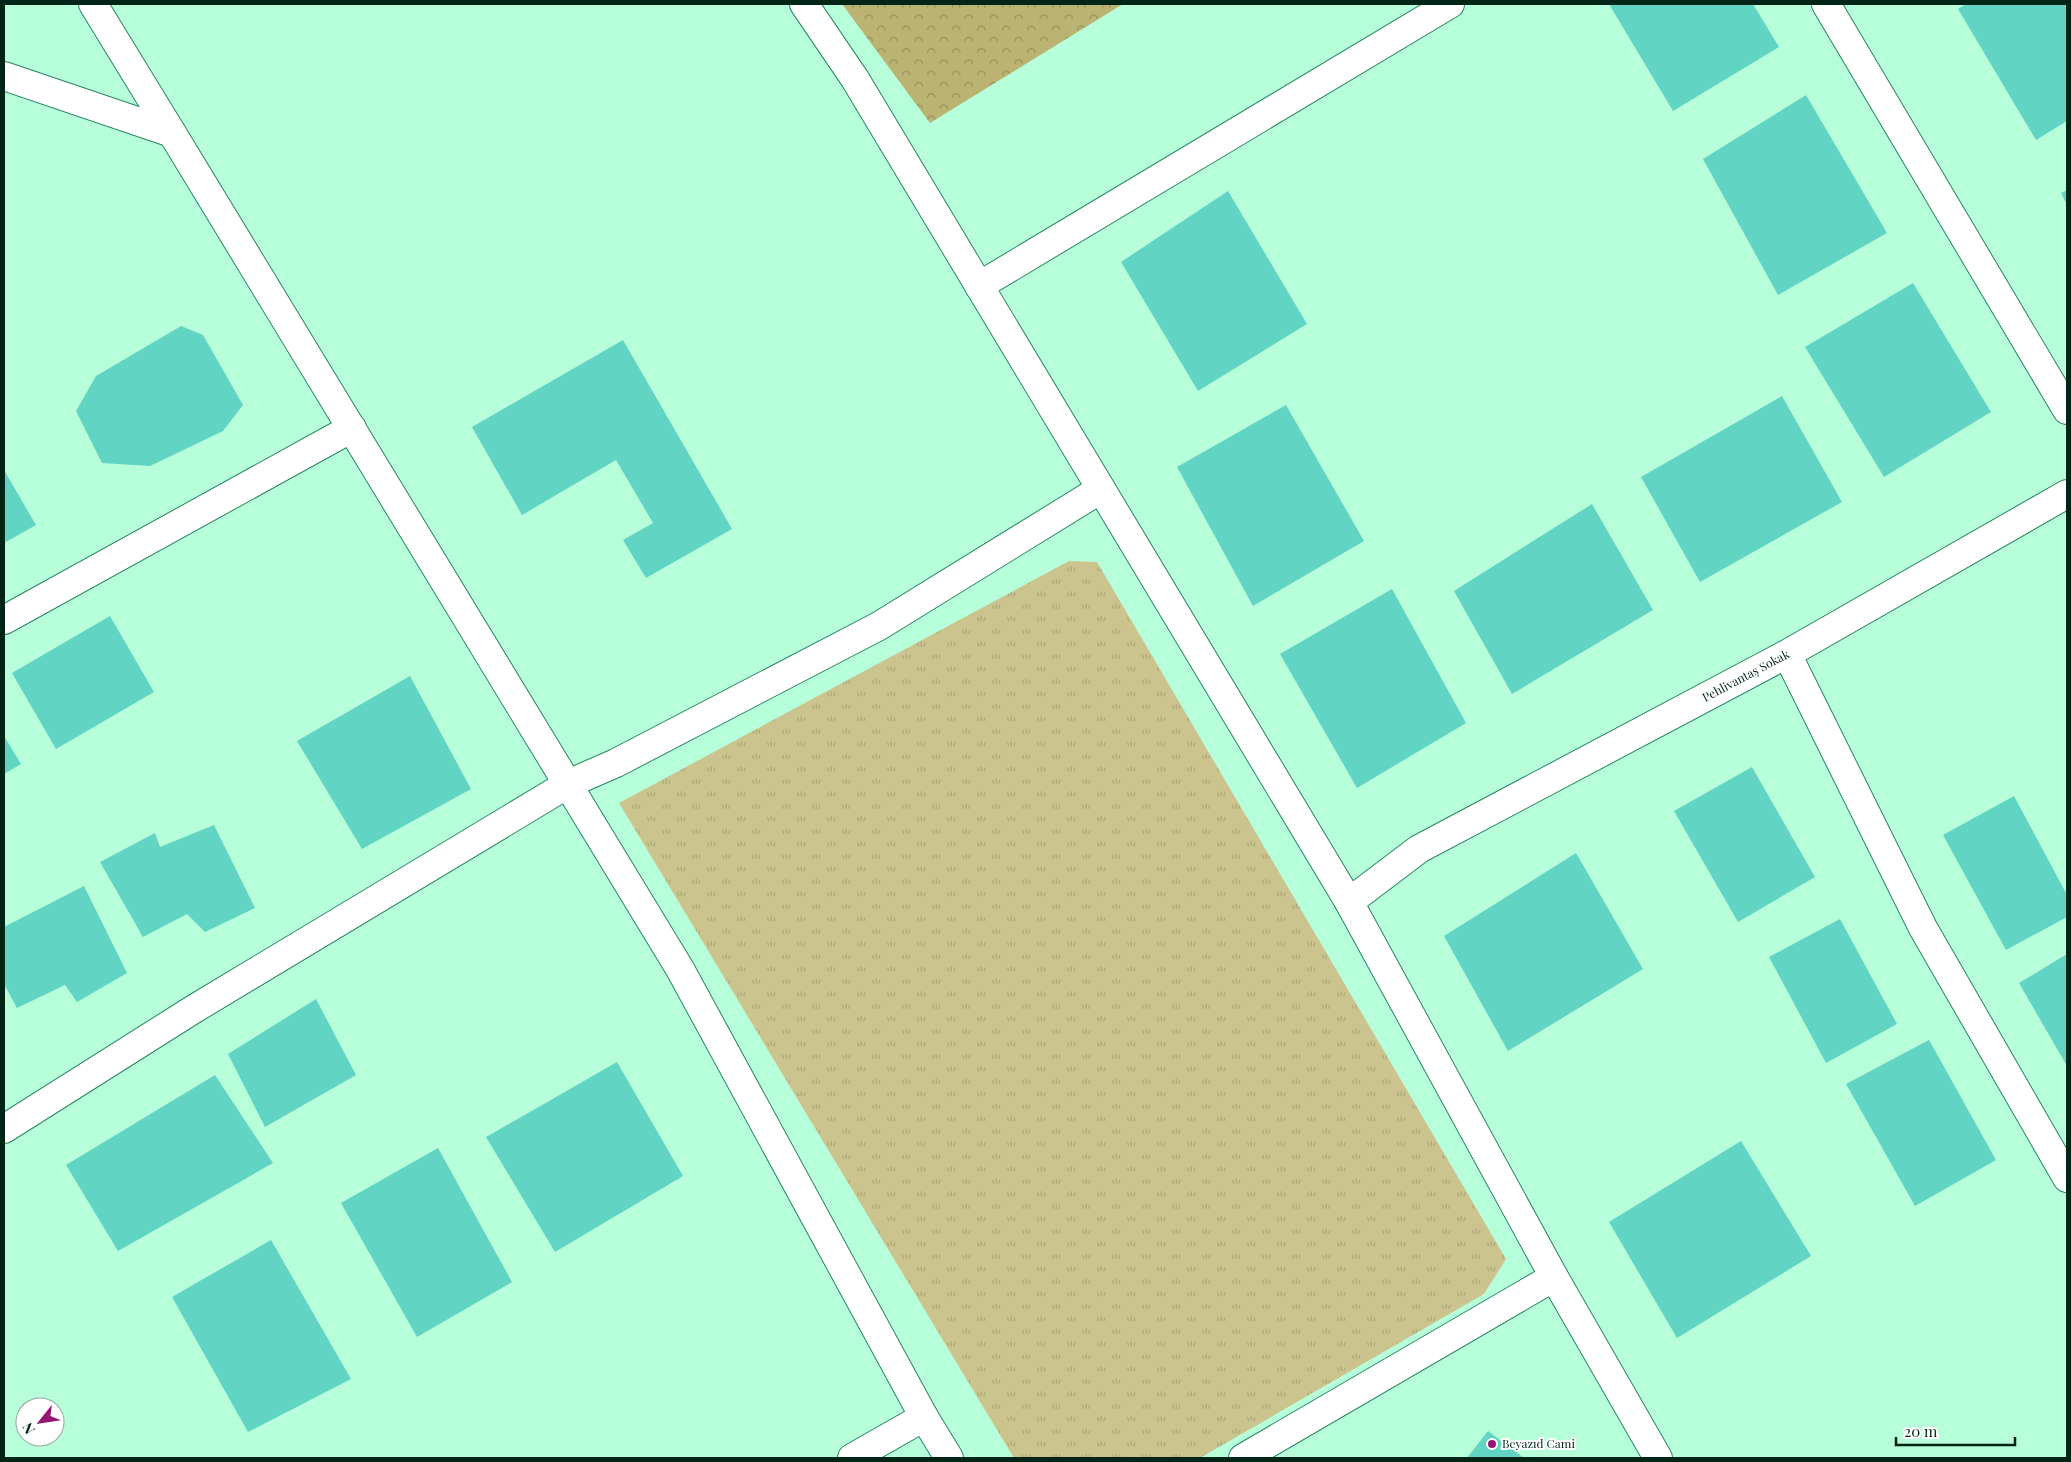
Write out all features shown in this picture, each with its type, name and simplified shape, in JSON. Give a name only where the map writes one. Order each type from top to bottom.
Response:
[{"type":"street","points":[[93,4],[680,969],[924,1417],[949,1458]]},
{"type":"street","points":[[804,4],[856,79],[1349,902],[1554,1277],[1658,1458]]},
{"type":"street","points":[[979,286],[1450,4]]},
{"type":"street","points":[[1826,4],[2067,410]]},
{"type":"street","points":[[4,76],[172,133]]},
{"type":"street","points":[[4,620],[352,428]]},
{"type":"street","points":[[4,1129],[194,1009],[568,784],[616,763],[879,626],[1101,489]]},
{"type":"street","name":"Pehlivantaş Sokak","points":[[1349,902],[1419,849],[1787,654],[2067,494]]},
{"type":"street","points":[[1787,654],[1922,928],[2067,1178]]},
{"type":"street","points":[[1243,1458],[1554,1277]]},
{"type":"street","points":[[852,1458],[924,1417]]},
{"type":"green space","points":[[842,4],[1123,4],[930,123]]},
{"type":"green space","points":[[1069,561],[1097,562],[1506,1259],[1484,1294],[1200,1458],[1014,1458],[619,803]]},
{"type":"building","points":[[1609,4],[1753,4],[1779,47],[1673,111]]},
{"type":"building","points":[[1966,4],[2067,4],[2067,121],[2036,140],[1958,9]]},
{"type":"building","points":[[1806,95],[1887,233],[1778,295],[1703,159]]},
{"type":"building","points":[[2067,190],[2067,205],[2061,193]]},
{"type":"building","points":[[1228,191],[1307,324],[1198,391],[1121,262]]},
{"type":"building","points":[[1913,283],[1991,412],[1884,477],[1805,347]]},
{"type":"building","points":[[181,326],[203,335],[243,405],[223,431],[150,466],[102,463],[76,411],[96,376]]},
{"type":"building","points":[[623,340],[732,529],[646,578],[623,540],[653,523],[616,460],[522,515],[472,427]]},
{"type":"building","points":[[1782,396],[1842,502],[1700,582],[1641,477]]},
{"type":"building","points":[[1286,405],[1364,541],[1253,606],[1177,467]]},
{"type":"building","points":[[4,470],[36,525],[4,543]]},
{"type":"building","points":[[1592,504],[1653,610],[1512,694],[1454,591]]},
{"type":"building","points":[[1392,589],[1466,723],[1357,788],[1280,654]]},
{"type":"building","points":[[110,616],[154,692],[56,749],[12,673]]},
{"type":"building","points":[[410,676],[471,789],[362,849],[297,741]]},
{"type":"building","points":[[4,736],[21,764],[4,774]]},
{"type":"building","points":[[1752,767],[1815,877],[1738,922],[1674,811]]},
{"type":"building","points":[[2014,796],[2067,895],[2067,917],[2006,950],[1943,835]]},
{"type":"building","points":[[214,825],[255,908],[205,932],[187,914],[143,937],[100,862],[155,833],[160,847]]},
{"type":"building","points":[[1576,853],[1643,969],[1508,1051],[1444,936]]},
{"type":"building","points":[[84,886],[127,973],[77,1002],[65,985],[17,1008],[4,984],[4,927]]},
{"type":"building","points":[[1840,919],[1897,1024],[1826,1063],[1769,957]]},
{"type":"building","points":[[2067,954],[2067,1066],[2019,983]]},
{"type":"building","points":[[316,999],[356,1075],[265,1127],[228,1054]]},
{"type":"building","points":[[1929,1040],[1996,1160],[1915,1206],[1846,1084]]},
{"type":"building","points":[[617,1062],[683,1176],[555,1252],[486,1137]]},
{"type":"building","points":[[215,1075],[273,1163],[118,1251],[66,1165]]},
{"type":"building","points":[[1741,1141],[1811,1256],[1677,1338],[1609,1222]]},
{"type":"building","points":[[438,1148],[512,1282],[417,1337],[341,1203]]},
{"type":"building","points":[[271,1240],[351,1379],[248,1432],[172,1297]]},
{"type":"building","name":"Beyazıd Cami","points":[[1488,1431],[1524,1458],[1467,1458]]},
{"type":"place","name":"Beyazıd Cami","points":[[1492,1444]]}]
